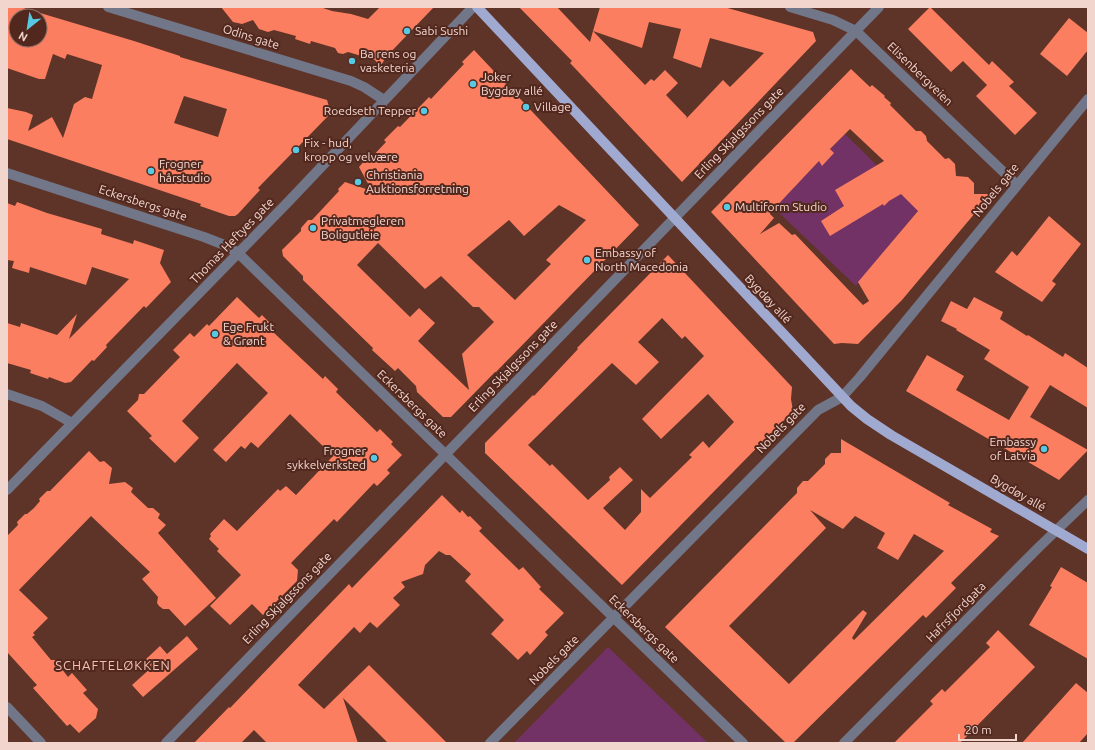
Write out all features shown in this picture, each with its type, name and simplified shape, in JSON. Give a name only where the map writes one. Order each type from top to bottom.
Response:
[{"type":"main road","name":"Bygdøy allé","points":[[477,7],[851,406],[879,427],[1088,549]]},
{"type":"street","name":"Odins gate","points":[[108,7],[351,81],[364,87],[384,100]]},
{"type":"street","name":"Thomas Heftyes gate","points":[[7,490],[238,253],[473,7]]},
{"type":"street","name":"Elisenbergveien","points":[[790,7],[833,20],[856,31],[1017,185]]},
{"type":"street","name":"Erling Skjalgssons gate","points":[[166,743],[879,7]]},
{"type":"street","name":"Nobels gate","points":[[490,743],[818,410],[842,397],[916,310],[1088,99]]},
{"type":"street","name":"Eckersbergs gate","points":[[7,172],[204,236],[228,246],[238,253],[743,743]]},
{"type":"street","points":[[7,394],[42,406],[72,423]]},
{"type":"street","name":"Hafrsfjordgata","points":[[844,743],[1056,530],[1088,500]]},
{"type":"street","points":[[7,707],[41,743]]},
{"type":"shaded area","points":[[845,134],[920,208],[856,286],[774,208]]},
{"type":"shaded area","points":[[608,647],[708,743],[514,743]]},
{"type":"building","points":[[7,7],[23,8],[8,8],[8,48],[48,48],[48,15],[134,41],[180,57],[327,100],[331,113],[258,188],[260,190],[238,214],[235,216],[229,216],[200,206],[201,204],[7,139],[7,108],[33,115],[28,131],[52,117],[63,138],[74,104],[85,97],[92,99],[102,65],[67,54],[65,59],[53,54],[45,79],[39,79],[7,68]],"holes":[[[184,96],[227,109],[218,137],[174,123]]]},
{"type":"building","points":[[221,7],[320,7],[368,19],[380,7],[434,7],[386,57],[380,67],[375,60],[348,52],[343,54],[338,53],[335,48],[311,41],[310,44],[295,39],[296,36],[274,30],[268,32],[259,29],[253,20],[242,24],[233,22]]},
{"type":"building","points":[[519,7],[557,7],[590,42],[593,31],[600,7],[724,7],[813,32],[816,41],[682,182],[570,63],[572,61]],"holes":[[[649,22],[681,29],[673,58],[701,68],[710,38],[764,53],[730,87],[723,80],[686,119],[687,117],[666,95],[678,83],[665,70],[654,81],[651,79],[645,85],[593,31],[642,48]]]},
{"type":"building","points":[[930,7],[989,65],[992,61],[1014,82],[1009,86],[1037,113],[1015,135],[976,96],[987,85],[963,61],[951,72],[908,29]]},
{"type":"building","points":[[1069,18],[1088,33],[1088,50],[1067,76],[1040,54]]},
{"type":"building","points":[[474,50],[639,225],[451,417],[443,417],[417,392],[416,386],[398,368],[395,371],[372,350],[373,348],[303,280],[303,276],[283,256],[282,250],[301,231],[301,228],[308,220],[312,220],[339,191],[338,189],[345,182],[372,191],[359,167],[366,159],[369,160],[386,142],[384,140],[398,126],[400,127],[429,97],[431,99],[464,64],[462,62]],"holes":[[[559,205],[586,220],[546,260],[551,264],[515,300],[467,255],[509,220],[524,236]],[[378,243],[425,289],[441,276],[473,307],[479,307],[494,322],[462,354],[469,390],[418,341],[435,323],[419,308],[410,317],[357,265]]]},
{"type":"building","points":[[851,69],[870,87],[872,85],[885,96],[884,97],[891,103],[890,105],[916,131],[921,131],[926,136],[927,141],[945,159],[949,158],[955,164],[956,176],[968,177],[974,183],[974,194],[991,194],[902,300],[858,344],[834,344],[711,212]],"holes":[[[850,129],[884,161],[835,190],[844,206],[821,221],[830,236],[883,204],[884,206],[889,201],[901,194],[918,211],[858,282],[869,301],[863,305],[795,234],[792,235],[779,223],[760,234],[774,218],[770,213],[819,161],[822,166],[834,153],[830,149]]]},
{"type":"building","points":[[17,202],[47,213],[102,229],[101,234],[133,244],[134,240],[164,250],[160,263],[171,282],[146,308],[144,306],[106,345],[107,347],[94,361],[92,360],[71,382],[65,383],[49,377],[48,379],[30,373],[31,370],[7,363],[7,323],[20,327],[21,323],[57,335],[77,314],[69,339],[129,279],[92,267],[86,285],[30,267],[29,273],[12,268],[14,261],[7,260],[7,203],[15,206]]},
{"type":"building","points":[[1049,216],[1081,244],[1052,281],[1056,284],[1042,302],[995,272],[1012,251],[1017,256]]},
{"type":"building","points":[[668,255],[792,387],[791,399],[793,411],[622,585],[485,453],[485,443],[533,395],[534,396],[578,349],[577,348]],"holes":[[[662,318],[682,339],[685,336],[704,356],[642,419],[661,439],[708,394],[734,422],[709,448],[703,441],[689,455],[692,457],[650,498],[641,489],[641,512],[625,530],[603,508],[633,480],[620,467],[609,477],[610,480],[588,500],[552,464],[550,466],[528,445],[612,363],[636,385],[659,362],[638,342]]]},
{"type":"building","points":[[237,297],[259,318],[262,315],[275,328],[272,331],[323,379],[325,376],[338,389],[336,392],[377,432],[380,429],[393,442],[391,444],[402,455],[387,470],[390,473],[377,486],[374,483],[337,522],[334,519],[291,563],[298,570],[297,581],[263,615],[252,604],[230,625],[210,606],[241,575],[217,551],[219,549],[209,539],[211,536],[210,534],[224,519],[237,531],[278,489],[280,491],[286,486],[296,495],[333,456],[290,414],[258,448],[251,442],[245,449],[241,446],[226,462],[213,450],[268,393],[237,363],[182,421],[199,438],[175,463],[149,438],[152,436],[127,411],[138,400],[139,394],[144,394],[180,357],[173,350],[190,333],[194,337],[207,324],[209,326]]},
{"type":"building","points":[[974,297],[1003,312],[1000,319],[1027,336],[1028,335],[1063,357],[1065,353],[1088,368],[1088,408],[1050,385],[1030,417],[1088,450],[1059,480],[906,391],[927,355],[964,376],[956,390],[1009,420],[1029,387],[984,359],[990,350],[956,330],[957,329],[941,321],[951,301],[967,309]]},
{"type":"building","points":[[841,439],[950,503],[948,505],[992,529],[990,532],[999,536],[951,583],[956,588],[926,618],[923,615],[793,743],[786,743],[665,627],[797,493],[797,488],[803,481],[808,481],[825,464],[825,459],[831,453],[841,453]],"holes":[[[810,510],[843,529],[855,516],[885,533],[877,548],[898,560],[914,534],[944,551],[854,640],[852,638],[867,613],[863,610],[789,684],[729,626],[826,528]]]},
{"type":"building","points":[[89,451],[100,462],[104,461],[112,468],[109,484],[125,482],[133,488],[131,492],[148,508],[153,508],[160,514],[158,518],[166,525],[158,533],[216,598],[185,626],[169,609],[163,609],[157,603],[158,597],[142,579],[150,572],[91,516],[19,590],[48,618],[33,633],[35,635],[32,637],[51,660],[55,660],[68,677],[72,673],[87,690],[83,693],[98,709],[96,718],[79,733],[70,724],[67,726],[33,688],[37,685],[7,652],[7,536],[18,525],[17,522],[34,508],[40,501],[39,499],[47,491],[50,491]]},
{"type":"building","points":[[442,495],[460,513],[462,510],[468,517],[470,516],[482,528],[479,531],[519,570],[523,567],[541,587],[539,589],[564,613],[545,632],[548,635],[530,655],[527,651],[518,660],[491,634],[504,620],[465,581],[471,574],[450,555],[446,555],[439,551],[425,565],[423,574],[401,582],[405,587],[393,598],[400,605],[377,628],[370,622],[360,633],[354,627],[298,685],[324,709],[369,665],[447,743],[388,743],[343,698],[358,743],[267,743],[254,730],[241,743],[194,743],[229,707],[230,708],[349,584],[352,588]]},
{"type":"building","points":[[1061,567],[1088,583],[1088,659],[1029,625],[1052,587],[1050,586]]},
{"type":"building","points":[[998,630],[1035,667],[960,743],[894,743],[933,704],[930,701],[942,689],[945,692],[990,647],[986,643]]},
{"type":"building","points":[[187,636],[198,649],[143,697],[132,685],[152,667],[145,660],[160,646],[167,654]]},
{"type":"building","points":[[1076,683],[1088,693],[1088,733],[1079,743],[1022,743]]},
{"type":"place","name":"Sabi Sushi","points":[[407,31]]},
{"type":"place","name":"Ba rens og vasketeria","points":[[352,61]]},
{"type":"place","name":"Joker Bygdøy allé","points":[[473,84]]},
{"type":"place","name":"Village","points":[[526,107]]},
{"type":"place","name":"Roedseth Tepper","points":[[424,111]]},
{"type":"place","name":"Fix - hud, kropp og velvære","points":[[296,150]]},
{"type":"place","name":"Frogner hårstudio","points":[[151,171]]},
{"type":"place","name":"Christiania Auktionsforretning","points":[[358,182]]},
{"type":"place","name":"Multiform Studio","points":[[727,207]]},
{"type":"place","name":"Privatmegleren Boligutleie","points":[[313,228]]},
{"type":"place","name":"Embassy of North Macedonia","points":[[587,260]]},
{"type":"place","name":"Ege Frukt & Grønt","points":[[215,334]]},
{"type":"place","name":"Embassy of Latvia","points":[[1044,449]]},
{"type":"place","name":"Frogner sykkelverksted","points":[[374,458]]},
{"type":"district","name":"SCHAFTELØKKEN","points":[[113,665]]}]
